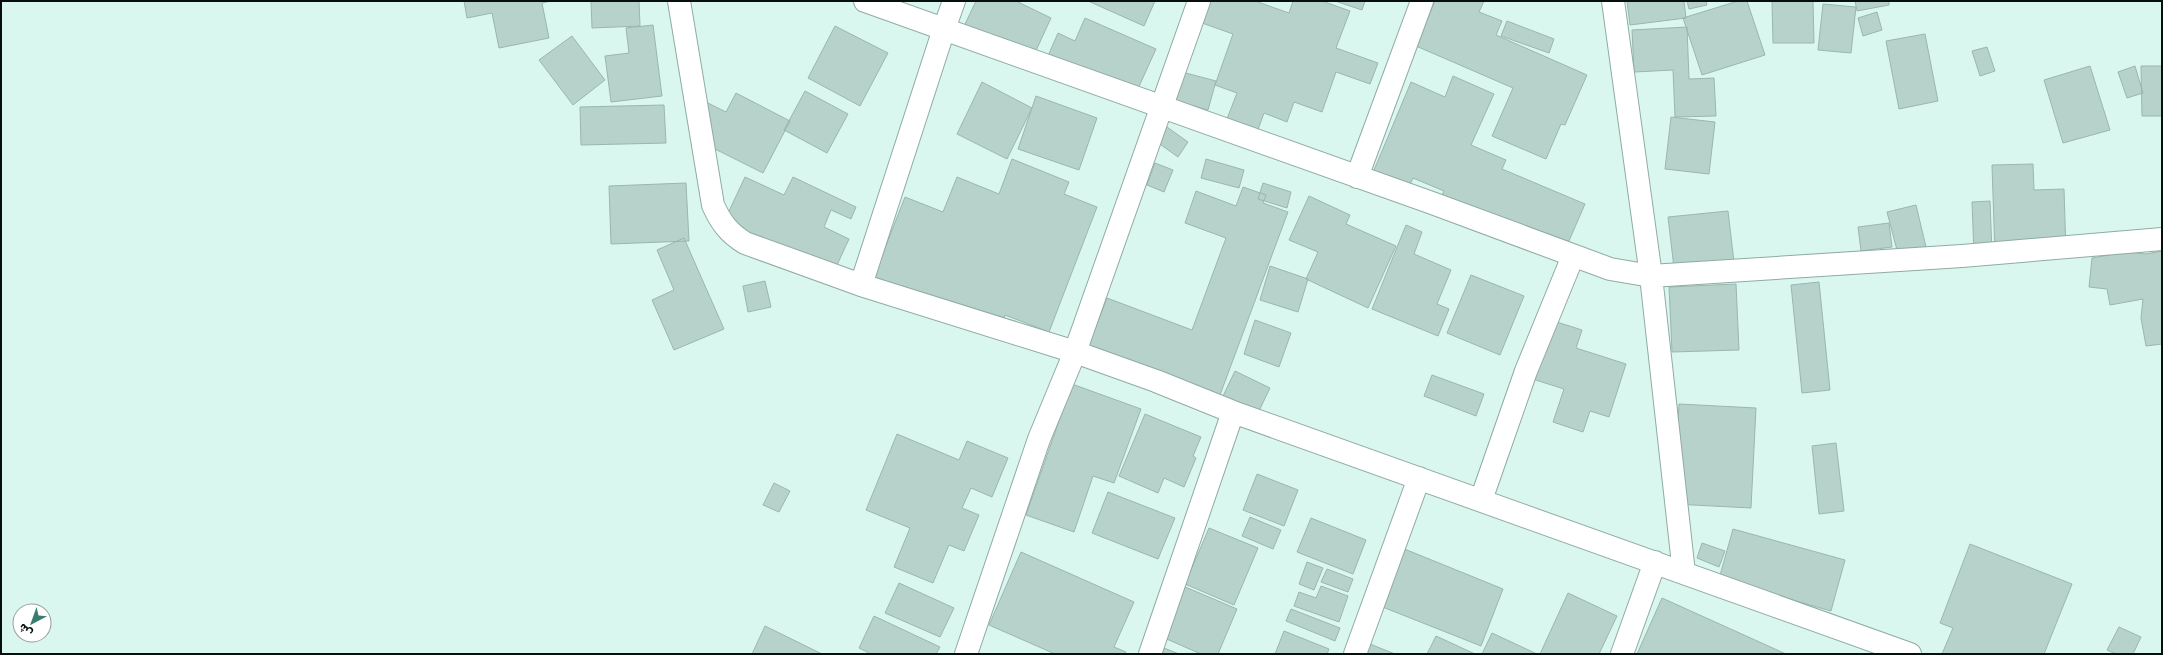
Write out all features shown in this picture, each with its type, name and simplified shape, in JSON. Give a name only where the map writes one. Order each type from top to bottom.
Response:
[{"type":"street","points":[[679,1],[713,205],[721,222],[731,234],[745,244],[861,285],[1075,352],[1156,381],[1233,412],[1910,654]]},
{"type":"street","points":[[865,1],[944,28],[1160,108],[1357,177],[1610,269],[1651,276],[1962,256],[2162,239]]},
{"type":"street","points":[[861,285],[954,1]]},
{"type":"street","points":[[966,654],[1039,439],[1075,352],[1199,1]]},
{"type":"street","points":[[1357,177],[1422,1]]},
{"type":"street","points":[[1612,1],[1651,276],[1684,573]]},
{"type":"street","points":[[1481,500],[1526,371],[1573,256]]},
{"type":"street","points":[[1150,654],[1233,412]]},
{"type":"street","points":[[1355,654],[1419,478]]},
{"type":"street","points":[[1622,654],[1655,562]]},
{"type":"building","points":[[464,1],[551,1],[542,3],[549,38],[499,48],[492,13],[467,18]]},
{"type":"building","points":[[591,1],[639,1],[640,26],[592,28]]},
{"type":"building","points":[[976,1],[1016,1],[1051,18],[1034,55],[992,35],[983,55],[956,43]]},
{"type":"building","points":[[1088,1],[1155,1],[1144,26]]},
{"type":"building","points":[[1210,1],[1255,1],[1289,13],[1293,1],[1322,1],[1350,11],[1336,48],[1378,63],[1370,84],[1336,72],[1322,112],[1294,102],[1287,122],[1264,113],[1256,135],[1225,124],[1237,93],[1215,85],[1233,34],[1202,23]]},
{"type":"building","points":[[1335,1],[1365,1],[1362,10]]},
{"type":"building","points":[[1435,1],[1484,1],[1479,12],[1502,21],[1496,35],[1587,75],[1565,125],[1561,124],[1546,159],[1492,136],[1513,88],[1416,46]]},
{"type":"building","points":[[1627,1],[1684,1],[1686,18],[1630,25]]},
{"type":"building","points":[[1687,1],[1706,1],[1707,5],[1689,9]]},
{"type":"building","points":[[1738,1],[1747,1],[1765,55],[1702,75],[1683,18]]},
{"type":"building","points":[[1772,1],[1813,1],[1814,43],[1773,43]]},
{"type":"building","points":[[1855,1],[1889,1],[1889,5],[1857,11]]},
{"type":"building","points":[[1823,4],[1856,7],[1851,53],[1818,50]]},
{"type":"building","points":[[1877,12],[1882,30],[1863,36],[1858,18]]},
{"type":"building","points":[[1085,18],[1156,49],[1131,104],[1044,65],[1058,33],[1075,41]]},
{"type":"building","points":[[1507,21],[1554,39],[1549,53],[1501,36]]},
{"type":"building","points":[[653,25],[662,96],[611,102],[605,56],[629,53],[626,28]]},
{"type":"building","points":[[835,26],[888,53],[860,106],[808,78]]},
{"type":"building","points":[[1687,27],[1689,79],[1714,78],[1716,116],[1675,117],[1673,70],[1634,72],[1632,30]]},
{"type":"building","points":[[1925,34],[1938,101],[1899,109],[1886,41]]},
{"type":"building","points":[[572,36],[605,80],[573,105],[539,60]]},
{"type":"building","points":[[1987,47],[1995,71],[1980,76],[1972,51]]},
{"type":"building","points":[[2090,66],[2110,130],[2063,143],[2044,80]]},
{"type":"building","points":[[2135,66],[2143,93],[2127,98],[2118,72]]},
{"type":"building","points":[[2141,66],[2162,66],[2162,116],[2142,116]]},
{"type":"building","points":[[1182,72],[1216,81],[1208,110],[1175,101]]},
{"type":"building","points":[[1453,76],[1494,94],[1471,145],[1506,160],[1502,169],[1585,204],[1562,257],[1438,204],[1444,191],[1413,178],[1404,197],[1369,182],[1411,82],[1445,97]]},
{"type":"building","points":[[982,82],[1032,108],[1007,159],[957,134]]},
{"type":"building","points":[[805,91],[848,114],[827,153],[784,130]]},
{"type":"building","points":[[736,93],[790,121],[763,173],[691,137],[708,103],[726,112]]},
{"type":"building","points":[[1036,96],[1097,118],[1079,170],[1018,149]]},
{"type":"building","points":[[664,105],[666,143],[581,145],[580,107]]},
{"type":"building","points":[[1671,117],[1715,122],[1709,174],[1665,169]]},
{"type":"building","points":[[1167,127],[1188,142],[1178,157],[1157,142]]},
{"type":"building","points":[[1012,159],[1069,182],[1064,194],[1097,207],[1049,332],[1005,315],[999,332],[873,279],[905,197],[943,212],[957,177],[999,194]]},
{"type":"building","points":[[1206,159],[1244,170],[1239,188],[1201,178]]},
{"type":"building","points":[[1155,163],[1173,170],[1164,192],[1147,185]]},
{"type":"building","points":[[2033,164],[2034,190],[2064,189],[2066,253],[1995,255],[1992,165]]},
{"type":"building","points":[[745,177],[784,195],[793,177],[856,207],[851,219],[831,210],[824,227],[849,239],[832,276],[723,224]]},
{"type":"building","points":[[686,183],[689,241],[611,244],[609,186]]},
{"type":"building","points":[[1263,183],[1291,192],[1287,208],[1258,199]]},
{"type":"building","points":[[1243,187],[1266,195],[1263,203],[1288,212],[1217,403],[1086,353],[1107,298],[1192,330],[1226,238],[1185,223],[1196,191],[1236,206]]},
{"type":"building","points":[[1309,196],[1350,215],[1346,224],[1396,246],[1368,308],[1306,279],[1318,252],[1289,240]]},
{"type":"building","points":[[1990,201],[1992,253],[1974,254],[1972,202]]},
{"type":"building","points":[[1916,205],[1926,247],[1898,254],[1887,212]]},
{"type":"building","points":[[1728,211],[1734,262],[1674,268],[1668,217]]},
{"type":"building","points":[[1889,223],[1892,247],[1861,251],[1858,227]]},
{"type":"building","points":[[1406,225],[1422,232],[1414,254],[1451,270],[1437,304],[1449,309],[1438,336],[1372,309]]},
{"type":"building","points":[[684,238],[724,329],[674,350],[652,300],[674,290],[657,250]]},
{"type":"building","points":[[2162,251],[2162,344],[2146,346],[2141,318],[2143,299],[2110,305],[2107,289],[2089,287],[2092,258],[2127,252],[2146,254]]},
{"type":"building","points":[[1270,266],[1308,279],[1298,312],[1260,300]]},
{"type":"building","points":[[1471,275],[1524,296],[1500,355],[1447,333]]},
{"type":"building","points":[[765,281],[771,307],[748,312],[743,286]]},
{"type":"building","points":[[1819,282],[1830,390],[1802,393],[1791,285]]},
{"type":"building","points":[[1736,284],[1739,350],[1672,352],[1669,287]]},
{"type":"building","points":[[1541,317],[1582,330],[1576,348],[1626,364],[1609,417],[1590,411],[1583,432],[1553,422],[1564,389],[1523,376]]},
{"type":"building","points":[[1255,320],[1291,333],[1279,367],[1244,354]]},
{"type":"building","points":[[1235,371],[1270,388],[1258,413],[1223,396]]},
{"type":"building","points":[[1432,375],[1484,394],[1476,416],[1424,396]]},
{"type":"building","points":[[1072,384],[1141,409],[1114,483],[1093,476],[1074,532],[1026,515]]},
{"type":"building","points":[[1679,404],[1756,408],[1751,508],[1674,504]]},
{"type":"building","points":[[1145,414],[1201,437],[1193,456],[1196,458],[1184,487],[1164,478],[1158,493],[1119,476]]},
{"type":"building","points":[[897,434],[959,460],[967,441],[1008,458],[992,497],[971,488],[962,508],[979,515],[964,551],[949,545],[933,583],[894,567],[910,528],[866,510]]},
{"type":"building","points":[[1836,443],[1844,511],[1819,514],[1812,446]]},
{"type":"building","points":[[1257,474],[1298,490],[1284,526],[1243,510]]},
{"type":"building","points":[[774,483],[790,491],[779,512],[763,505]]},
{"type":"building","points":[[1108,492],[1175,518],[1158,559],[1092,533]]},
{"type":"building","points":[[1250,517],[1281,530],[1273,549],[1242,536]]},
{"type":"building","points":[[1311,518],[1366,540],[1353,574],[1297,552]]},
{"type":"building","points":[[1209,528],[1258,548],[1234,605],[1185,584]]},
{"type":"building","points":[[1733,529],[1845,560],[1831,611],[1719,579]]},
{"type":"building","points":[[1702,543],[1725,551],[1719,567],[1697,558]]},
{"type":"building","points":[[1970,544],[2072,584],[2044,654],[1942,654],[1953,628],[1940,623]]},
{"type":"building","points":[[1402,548],[1503,589],[1481,646],[1380,606]]},
{"type":"building","points":[[1021,552],[1134,602],[1114,647],[1126,652],[1125,654],[1055,654],[989,625]]},
{"type":"building","points":[[1307,562],[1323,568],[1314,590],[1299,584]]},
{"type":"building","points":[[1327,569],[1353,579],[1348,592],[1321,582]]},
{"type":"building","points":[[899,583],[954,608],[940,637],[885,613]]},
{"type":"building","points":[[1183,586],[1237,609],[1218,654],[1201,654],[1162,637]]},
{"type":"building","points":[[1321,586],[1348,596],[1339,622],[1294,606],[1299,592],[1316,598]]},
{"type":"building","points":[[1568,593],[1617,616],[1599,654],[1540,654]]},
{"type":"building","points":[[1662,598],[1786,654],[1637,654]]},
{"type":"building","points":[[1291,609],[1340,628],[1335,641],[1286,621]]},
{"type":"building","points":[[874,616],[940,647],[936,654],[871,654],[859,648]]},
{"type":"building","points":[[765,626],[822,654],[752,654]]},
{"type":"building","points":[[2119,627],[2141,637],[2133,654],[2116,654],[2107,650]]},
{"type":"building","points":[[1284,631],[1329,649],[1327,654],[1275,654]]},
{"type":"building","points":[[1492,633],[1537,654],[1482,654]]},
{"type":"building","points":[[1436,636],[1475,654],[1427,654]]},
{"type":"building","points":[[1370,644],[1395,654],[1366,654]]},
{"type":"building","points":[[1164,648],[1179,654],[1161,654]]}]
